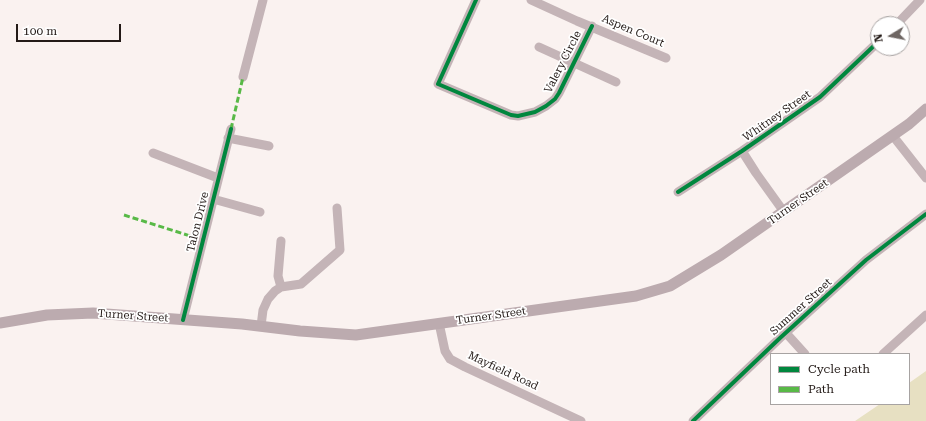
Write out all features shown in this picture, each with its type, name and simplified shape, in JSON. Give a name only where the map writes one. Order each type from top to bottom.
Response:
[{"type":"main road","name":"Turner Street","points":[[0,323],[47,315],[116,314],[356,335],[623,299],[657,291],[686,277],[721,255],[893,136],[926,109]]},
{"type":"street","points":[[243,77],[263,0]]},
{"type":"street","name":"Valery Circle","points":[[476,0],[438,84],[512,116],[535,112],[555,99],[592,26]]},
{"type":"street","name":"Aspen Court","points":[[531,0],[666,58]]},
{"type":"street","points":[[905,16],[920,0]]},
{"type":"street","points":[[539,47],[616,82]]},
{"type":"street","name":"Whitney Street","points":[[678,192],[742,151],[820,97],[870,50]]},
{"type":"street","name":"Talon Drive","points":[[183,320],[231,129]]},
{"type":"street","points":[[893,136],[926,178]]},
{"type":"street","points":[[228,138],[270,146]]},
{"type":"street","points":[[742,151],[784,212]]},
{"type":"street","points":[[153,153],[218,178]]},
{"type":"street","points":[[213,200],[260,212]]},
{"type":"street","points":[[260,326],[263,310],[268,299],[275,291],[281,287],[301,284],[340,250],[337,208]]},
{"type":"street","name":"Summer Street","points":[[693,421],[870,256],[926,214]]},
{"type":"street","points":[[281,241],[278,276],[281,287]]},
{"type":"street","points":[[884,353],[926,315]]},
{"type":"street","name":"Mayfield Road","points":[[439,323],[444,351],[450,359],[580,421]]},
{"type":"street","points":[[786,333],[804,353]]},
{"type":"shaded area","points":[[926,371],[926,421],[855,421],[879,405],[910,405],[910,382]]},
{"type":"marked path","points":[[231,129],[243,77]]},
{"type":"marked path","points":[[124,215],[203,240]]},
{"type":"cycle path","points":[[476,0],[438,84],[511,115],[518,116],[535,112],[555,99],[592,26]]},
{"type":"cycle path","points":[[678,192],[742,151],[820,97],[870,50]]},
{"type":"cycle path","points":[[183,320],[231,129]]},
{"type":"cycle path","points":[[693,421],[780,338],[866,260],[926,214]]}]
